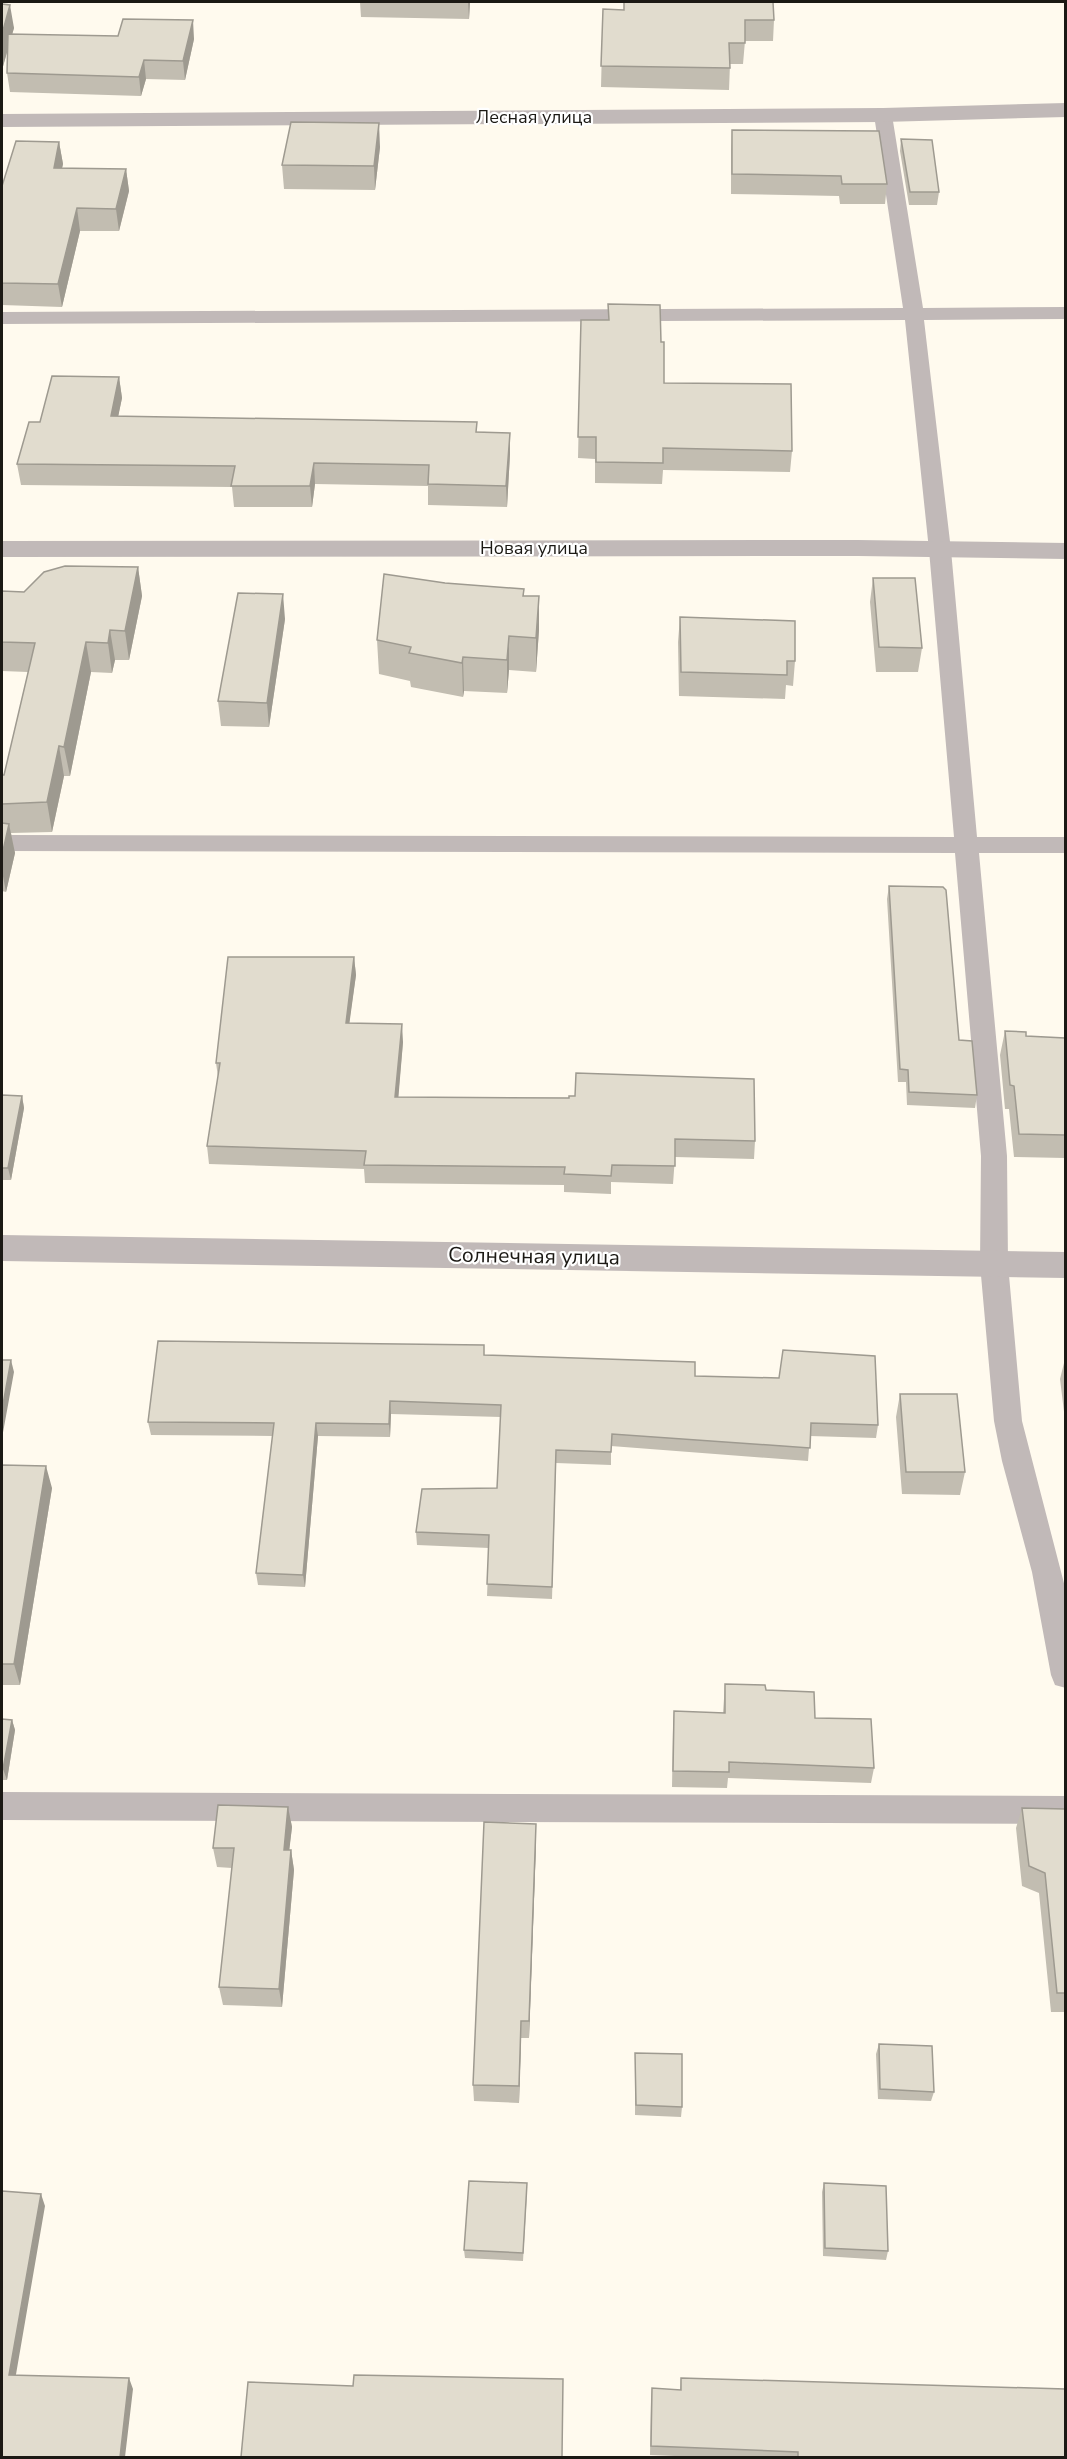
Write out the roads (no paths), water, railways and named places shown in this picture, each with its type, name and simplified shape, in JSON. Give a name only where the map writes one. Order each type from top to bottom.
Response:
[{"type":"street","name":"Лесная улица","points":[[2,121],[883,115],[1065,110]]},
{"type":"street","name":"Новая улица","points":[[2,549],[1065,551]]},
{"type":"street","name":"Солнечная улица","points":[[2,1248],[1065,1265]]},
{"type":"lane","points":[[883,115],[914,314],[940,550],[994,1156],[994,1264],[1008,1421],[1016,1461],[1047,1572],[1065,1675]]},
{"type":"lane","points":[[2,318],[1065,313]]},
{"type":"lane","points":[[2,843],[1065,845]]},
{"type":"lane","points":[[2,1806],[1065,1810]]}]
